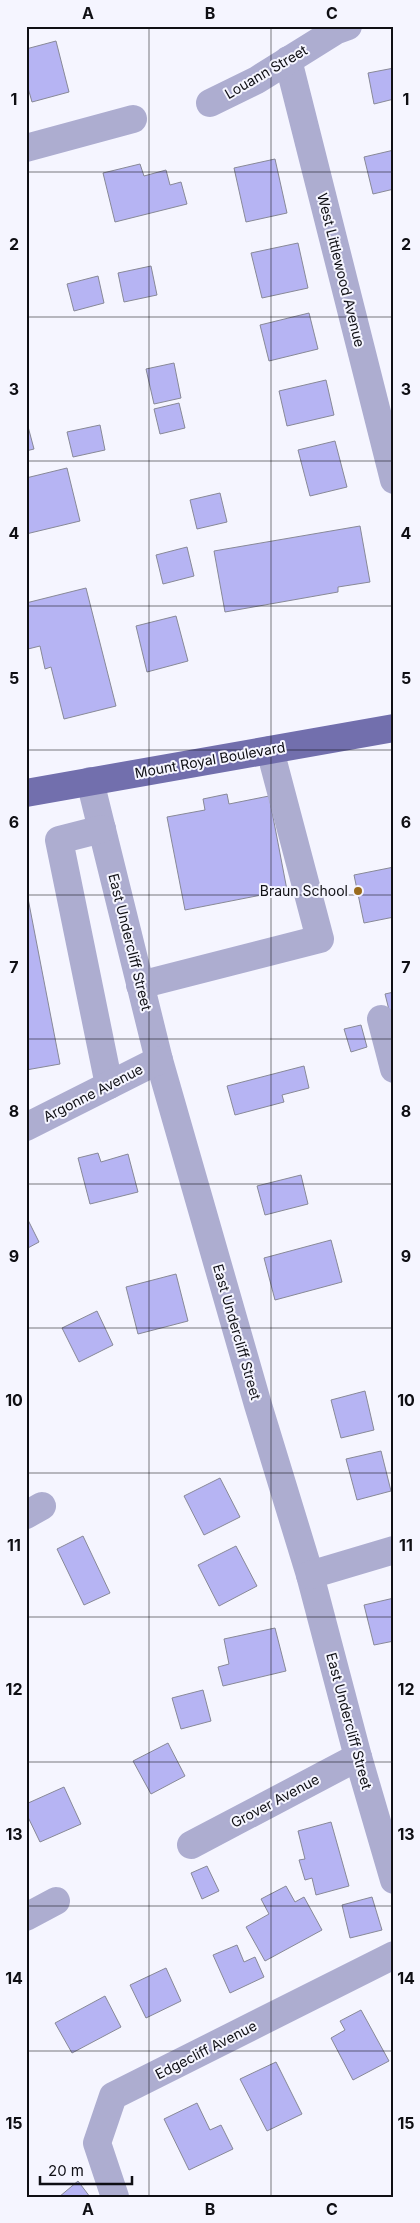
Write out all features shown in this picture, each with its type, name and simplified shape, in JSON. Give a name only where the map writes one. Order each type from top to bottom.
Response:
[{"type":"main road","name":"Mount Royal Boulevard","points":[[26,793],[394,728]]},
{"type":"street","name":"Louann Street","points":[[210,103],[257,80],[337,30],[348,26]]},
{"type":"street","name":"West Littlewood Avenue","points":[[288,60],[394,480]]},
{"type":"street","points":[[26,148],[134,119]]},
{"type":"street","points":[[140,985],[320,939],[270,750]]},
{"type":"street","name":"East Undercliff Street","points":[[90,781],[159,1060],[258,1405],[310,1575],[358,1757],[394,1880]]},
{"type":"street","points":[[102,829],[60,840],[109,1085]]},
{"type":"street","points":[[381,1019],[394,1069]]},
{"type":"street","name":"Argonne Avenue","points":[[26,1127],[159,1060]]},
{"type":"street","points":[[310,1575],[394,1550]]},
{"type":"street","name":"Grover Avenue","points":[[191,1845],[358,1757]]},
{"type":"street","points":[[26,1917],[56,1902]]},
{"type":"street","name":"Edgecliff Avenue","points":[[115,2197],[97,2143],[113,2096],[394,1956]]},
{"type":"building","points":[[56,41],[69,92],[32,102],[26,81],[26,49]]},
{"type":"building","points":[[394,68],[394,99],[374,104],[368,73]]},
{"type":"building","points":[[394,150],[394,189],[373,194],[364,157]]},
{"type":"building","points":[[275,159],[287,213],[246,222],[234,168]]},
{"type":"building","points":[[140,164],[144,176],[166,170],[170,185],[181,182],[187,204],[115,222],[103,173]]},
{"type":"building","points":[[298,243],[308,288],[262,298],[251,253]]},
{"type":"building","points":[[151,266],[157,295],[124,302],[118,273]]},
{"type":"building","points":[[98,276],[104,303],[74,311],[67,284]]},
{"type":"building","points":[[309,313],[318,349],[269,361],[260,325]]},
{"type":"building","points":[[174,363],[181,398],[154,404],[146,369]]},
{"type":"building","points":[[326,380],[334,415],[287,426],[279,391]]},
{"type":"building","points":[[179,403],[185,428],[160,434],[154,409]]},
{"type":"building","points":[[26,419],[34,449],[26,451]]},
{"type":"building","points":[[100,425],[105,450],[73,457],[67,432]]},
{"type":"building","points":[[335,441],[347,487],[310,496],[298,450]]},
{"type":"building","points":[[67,468],[80,521],[26,534],[26,478]]},
{"type":"building","points":[[220,493],[227,522],[197,529],[190,500]]},
{"type":"building","points":[[360,526],[370,582],[338,587],[338,592],[225,612],[214,551]]},
{"type":"building","points":[[187,547],[194,576],[163,584],[156,555]]},
{"type":"building","points":[[86,588],[116,706],[64,719],[51,667],[45,669],[40,646],[28,649],[26,642],[26,603]]},
{"type":"building","points":[[176,616],[188,661],[147,672],[136,626]]},
{"type":"building","points":[[227,794],[229,804],[269,796],[287,890],[185,910],[167,817],[205,810],[203,799]]},
{"type":"building","points":[[394,867],[394,917],[364,923],[354,875]]},
{"type":"building","points":[[26,888],[60,1064],[26,1070]]},
{"type":"building","points":[[394,992],[394,1022],[392,1022],[385,994]]},
{"type":"building","points":[[361,1025],[367,1047],[351,1052],[344,1029]]},
{"type":"building","points":[[304,1066],[309,1088],[282,1095],[284,1102],[235,1115],[227,1086]]},
{"type":"building","points":[[98,1153],[101,1162],[128,1154],[138,1192],[90,1204],[78,1158]]},
{"type":"building","points":[[301,1175],[308,1204],[265,1215],[257,1186]]},
{"type":"building","points":[[26,1216],[39,1242],[26,1249]]},
{"type":"building","points":[[331,1240],[342,1282],[275,1300],[264,1258]]},
{"type":"building","points":[[176,1274],[188,1321],[138,1334],[126,1287]]},
{"type":"building","points":[[97,1311],[113,1345],[79,1362],[62,1328]]},
{"type":"building","points":[[365,1391],[374,1430],[341,1438],[331,1400]]},
{"type":"building","points":[[381,1451],[391,1491],[357,1500],[346,1459]]},
{"type":"building","points":[[220,1478],[240,1517],[204,1535],[184,1496]]},
{"type":"building","points":[[83,1536],[110,1593],[84,1605],[57,1549]]},
{"type":"building","points":[[236,1546],[257,1586],[219,1606],[198,1565]]},
{"type":"building","points":[[394,1598],[394,1641],[374,1645],[364,1605]]},
{"type":"building","points":[[275,1628],[286,1671],[223,1686],[218,1667],[229,1664],[224,1639]]},
{"type":"building","points":[[203,1690],[211,1721],[181,1729],[172,1698]]},
{"type":"building","points":[[168,1743],[185,1776],[151,1794],[133,1761]]},
{"type":"building","points":[[64,1787],[81,1824],[40,1842],[26,1813],[26,1804]]},
{"type":"building","points":[[331,1822],[349,1886],[316,1895],[312,1878],[305,1880],[299,1860],[305,1859],[298,1831]]},
{"type":"building","points":[[207,1866],[219,1891],[202,1899],[191,1873]]},
{"type":"building","points":[[286,1886],[295,1902],[304,1897],[322,1930],[265,1961],[246,1927],[269,1914],[261,1899]]},
{"type":"building","points":[[372,1897],[382,1930],[350,1938],[342,1905]]},
{"type":"building","points":[[237,1945],[244,1962],[255,1957],[264,1977],[230,1993],[213,1955]]},
{"type":"building","points":[[166,1968],[181,2001],[146,2018],[130,1985]]},
{"type":"building","points":[[105,1996],[121,2027],[72,2053],[55,2023]]},
{"type":"building","points":[[361,2010],[389,2061],[353,2080],[331,2038],[345,2030],[340,2021]]},
{"type":"building","points":[[276,2062],[302,2114],[267,2131],[240,2079]]},
{"type":"building","points":[[197,2103],[210,2130],[221,2125],[233,2149],[189,2170],[164,2119]]},
{"type":"building","points":[[78,2181],[90,2197],[59,2197]]},
{"type":"place","name":"Braun School","points":[[358,891]]}]
